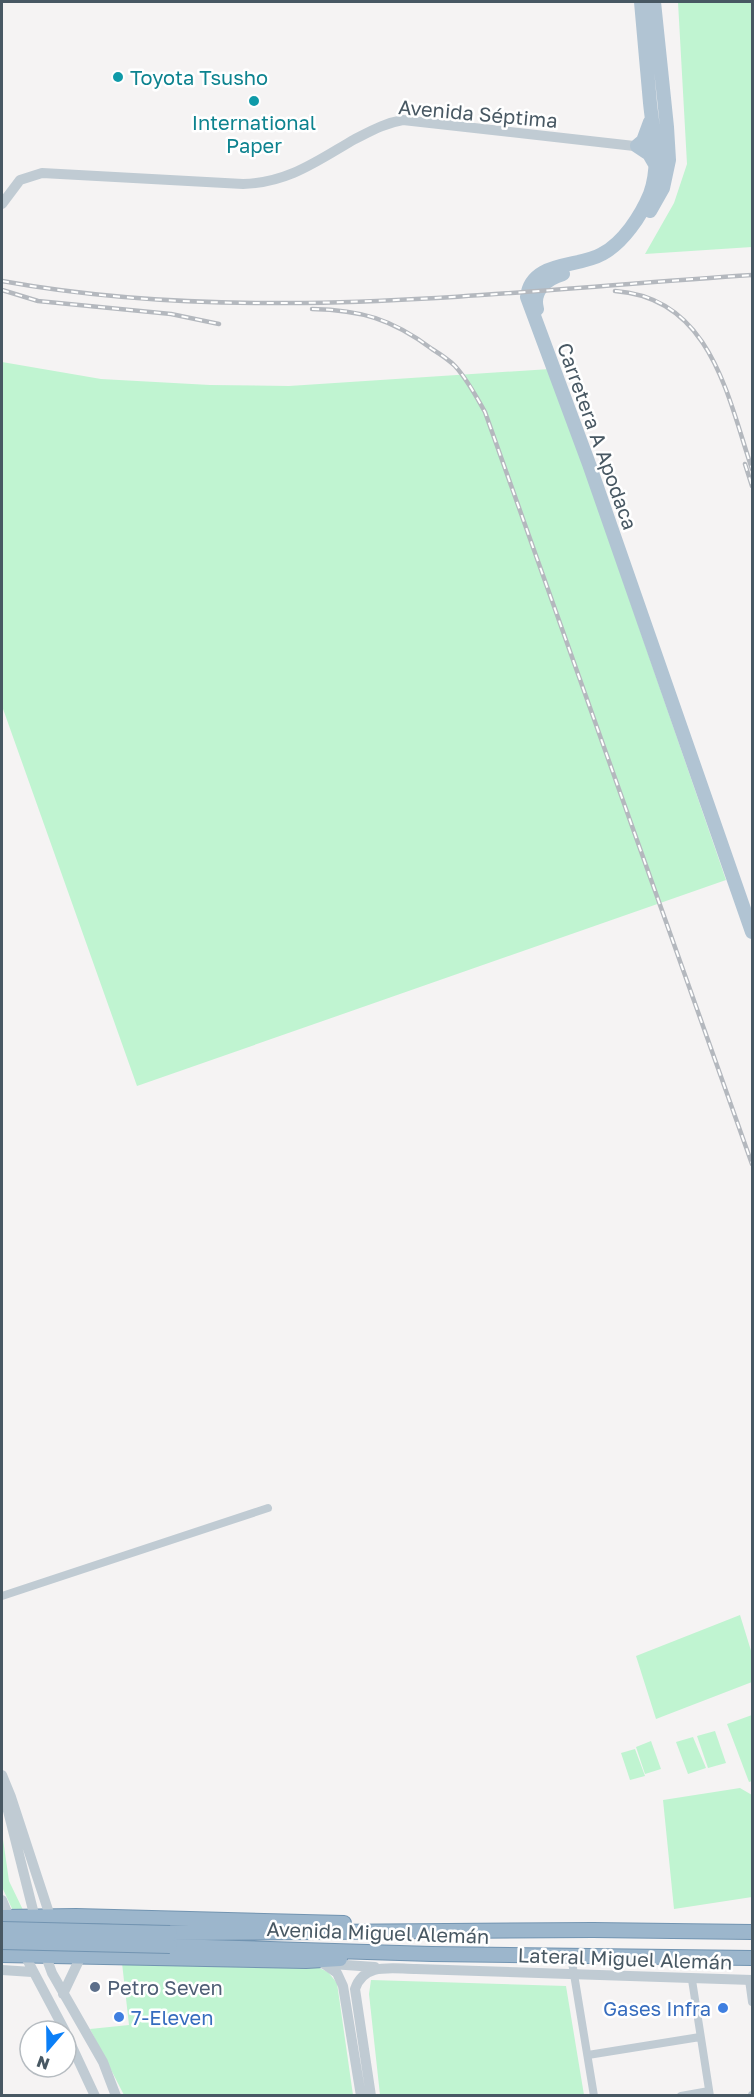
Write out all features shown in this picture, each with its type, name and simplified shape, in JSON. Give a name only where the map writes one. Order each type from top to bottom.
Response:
[{"type":"highway","points":[[76,1916],[72,1925],[72,1939],[81,1956]]},
{"type":"highway","points":[[4,1921],[34,1917],[76,1916],[388,1924],[433,1932]]},
{"type":"highway","name":"Avenida Miguel Alemán","points":[[4,1921],[170,1940],[432,1954],[753,1958]]},
{"type":"highway","name":"Avenida Miguel Alemán","points":[[2,1942],[170,1940],[433,1932],[593,1930],[753,1932]]},
{"type":"highway","points":[[2,1955],[306,1961],[383,1959],[432,1954]]},
{"type":"main road","name":"Carretera A Apodaca","points":[[641,2],[656,167],[649,195],[636,219],[616,244],[599,256],[539,274],[531,282],[527,297],[589,464],[753,932]]},
{"type":"main road","points":[[654,2],[669,149],[664,183],[645,220],[621,249],[600,263],[557,275],[546,282],[538,291],[536,306],[753,920]]},
{"type":"main road","points":[[655,148],[663,138],[660,103],[663,92]]},
{"type":"main road","points":[[651,111],[647,133],[637,146],[649,154],[656,167]]},
{"type":"main road","points":[[655,148],[665,154],[664,183]]},
{"type":"street","name":"Avenida Séptima","points":[[2,204],[20,180],[42,173],[243,184],[272,182],[292,174],[382,125],[403,120],[655,148]]},
{"type":"street","points":[[2,1596],[268,1508]]},
{"type":"street","points":[[2,1775],[50,1916]]},
{"type":"street","points":[[2,1787],[45,1957],[63,1994],[103,2062],[116,2096]]},
{"type":"street","points":[[2,1900],[4,1921],[58,2019]]},
{"type":"street","points":[[63,1994],[81,1956]]},
{"type":"street","points":[[571,1956],[594,2096]]},
{"type":"street","points":[[306,1961],[416,1969]]},
{"type":"street","points":[[324,1964],[337,1973],[343,1986],[361,2096]]},
{"type":"street","name":"Lateral Miguel Alemán","points":[[371,2096],[355,1996],[357,1982],[363,1974],[371,1970],[416,1969],[692,1980],[751,1980]]},
{"type":"street","points":[[2,1970],[32,1972]]},
{"type":"street","points":[[681,2096],[709,2093],[692,1980]]},
{"type":"street","points":[[751,1980],[753,2002]]},
{"type":"street","points":[[588,2055],[700,2037]]},
{"type":"street","points":[[78,2060],[95,2096]]},
{"type":"green space","points":[[678,2],[752,2],[752,247],[645,254],[674,203],[687,164]]},
{"type":"green space","points":[[2,362],[101,379],[210,385],[289,386],[550,369],[726,880],[137,1086],[2,706]]},
{"type":"green space","points":[[740,1615],[752,1654],[752,1682],[656,1719],[636,1656]]},
{"type":"green space","points":[[752,1715],[752,1781],[749,1782],[727,1724]]},
{"type":"green space","points":[[715,1731],[726,1763],[708,1768],[697,1736]]},
{"type":"green space","points":[[693,1737],[706,1768],[688,1774],[676,1742]]},
{"type":"green space","points":[[651,1741],[661,1769],[645,1774],[636,1747]]},
{"type":"green space","points":[[635,1749],[645,1776],[630,1780],[621,1753]]},
{"type":"green space","points":[[740,1788],[752,1795],[752,1897],[674,1909],[663,1800]]},
{"type":"green space","points":[[2,1832],[9,1881],[24,1912],[14,1913],[2,1887]]},
{"type":"green space","points":[[122,1963],[315,1966],[328,1972],[337,1983],[353,2095],[124,2095],[90,2029],[129,2025]]},
{"type":"green space","points":[[371,1980],[566,1986],[584,2095],[380,2095],[369,1994]]},
{"type":"railway","points":[[2,281],[95,294],[189,301],[283,303],[471,296],[752,275]]},
{"type":"railway","points":[[2,290],[38,301],[171,314],[219,324]]},
{"type":"railway","points":[[615,291],[647,298],[673,311],[694,331],[710,355],[723,382],[752,469]]},
{"type":"railway","points":[[312,309],[361,314],[403,330],[455,366],[485,412],[752,1164]]},
{"type":"railway","points":[[745,464],[752,486]]},
{"type":"place","name":"Toyota Tsusho","points":[[118,77]]},
{"type":"place","name":"International Paper","points":[[254,101]]},
{"type":"place","name":"Petro Seven","points":[[95,1987]]},
{"type":"place","name":"Gases Infra","points":[[723,2008]]},
{"type":"place","name":"7-Eleven","points":[[119,2017]]}]
